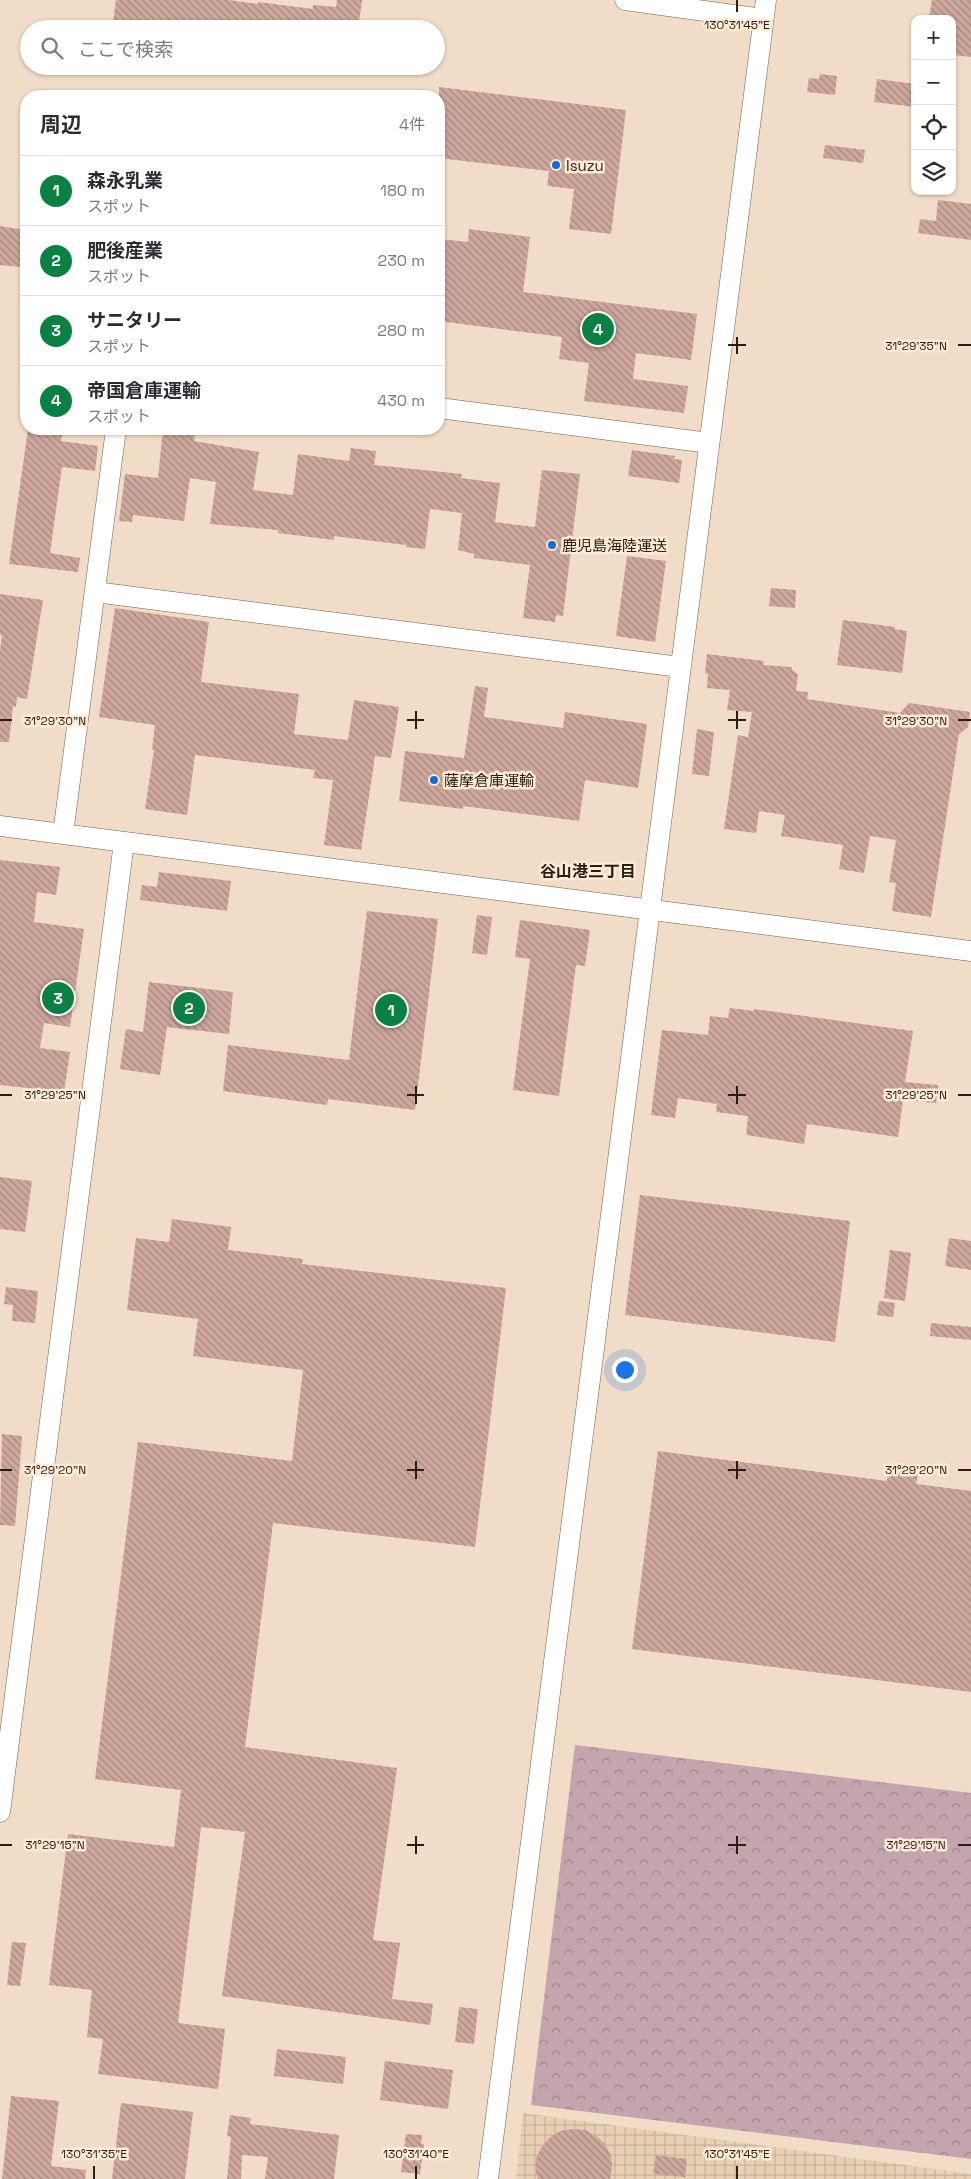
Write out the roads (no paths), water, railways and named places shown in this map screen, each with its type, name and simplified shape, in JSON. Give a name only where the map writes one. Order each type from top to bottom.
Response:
[{"type":"street","points":[[488,2179],[765,9],[625,0]]},
{"type":"street","points":[[445,409],[709,443]]},
{"type":"street","points":[[64,834],[115,435]]},
{"type":"street","points":[[95,592],[680,667]]},
{"type":"street","points":[[0,826],[971,951]]},
{"type":"street","points":[[0,1812],[124,842]]},
{"type":"place","name":"Isuzu","points":[[556,165]]},
{"type":"place","name":"帝国倉庫運輸","points":[[598,329]]},
{"type":"place","name":"鹿児島海陸運送","points":[[552,545]]},
{"type":"place","name":"薩摩倉庫運輸","points":[[434,780]]},
{"type":"place","name":"サニタリー","points":[[58,998]]},
{"type":"place","name":"肥後産業","points":[[189,1008]]},
{"type":"place","name":"森永乳業","points":[[391,1010]]},
{"type":"district","name":"谷山港三丁目","points":[[588,871]]}]
